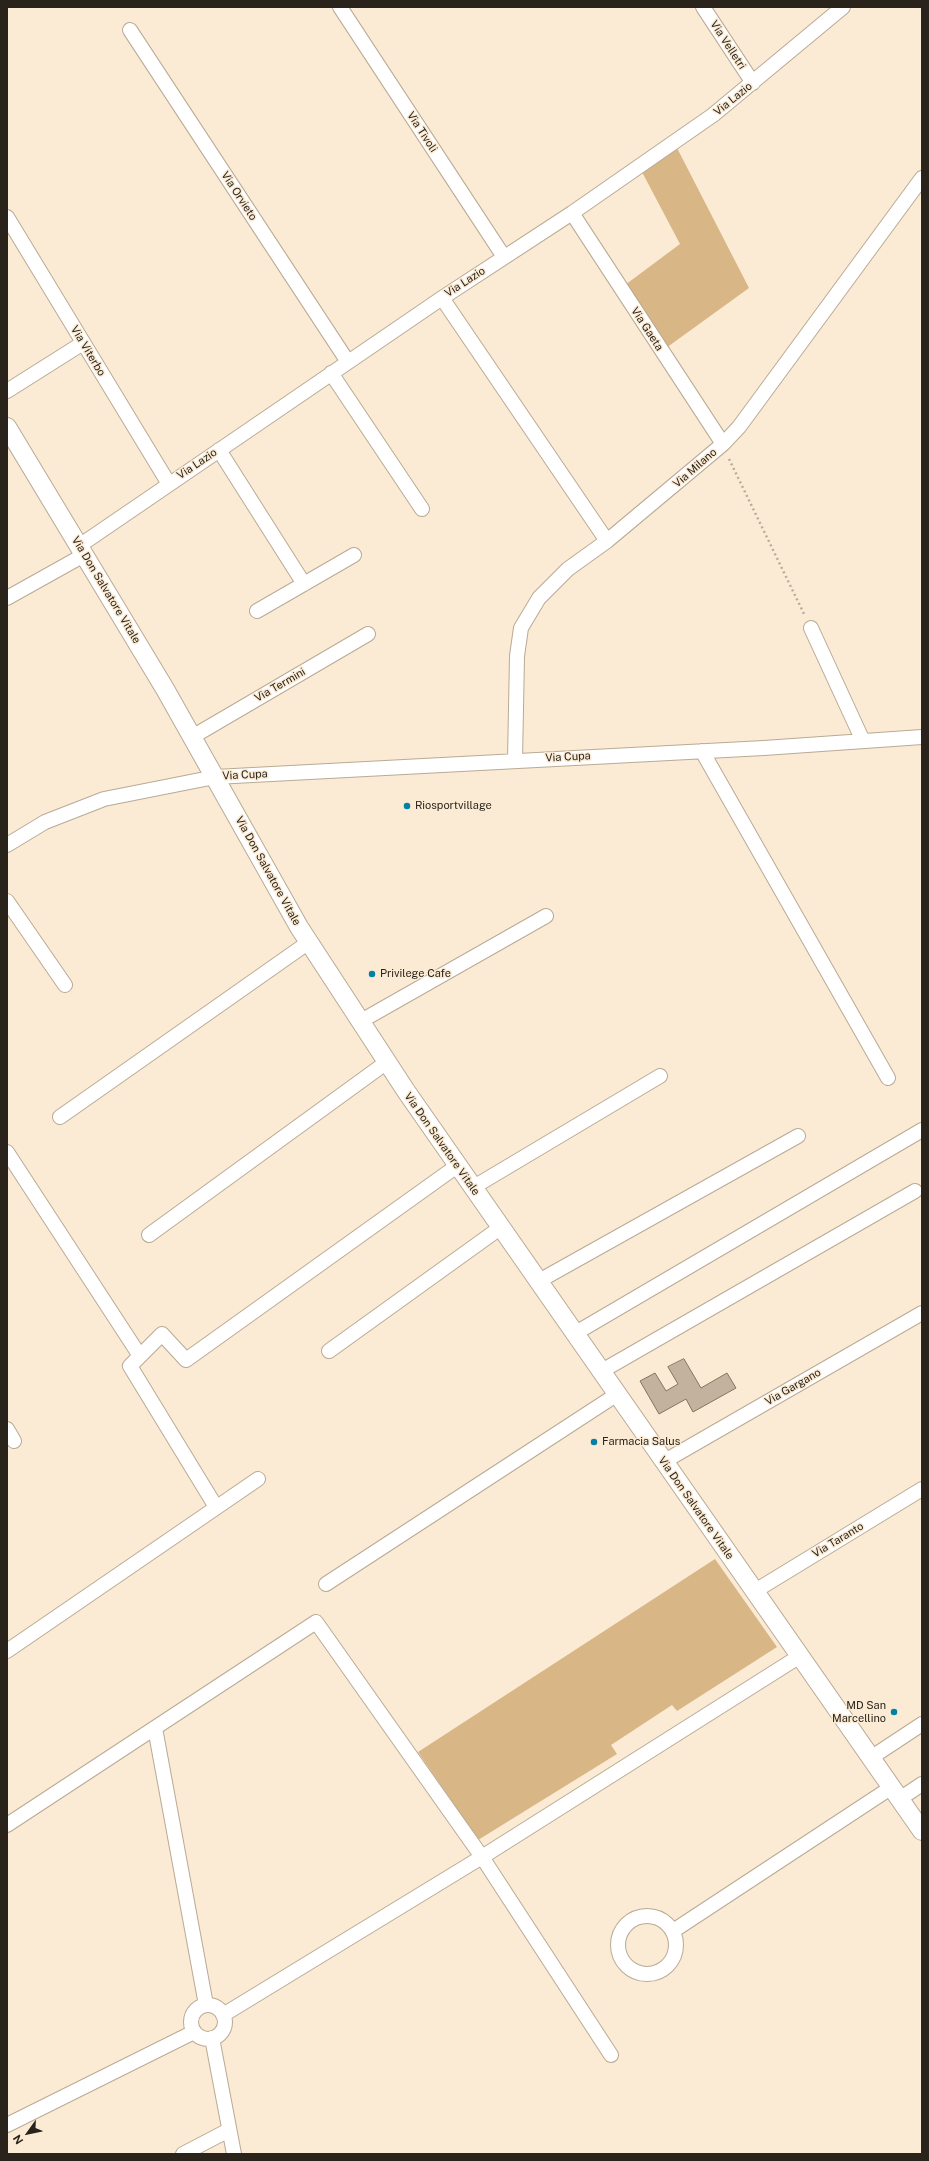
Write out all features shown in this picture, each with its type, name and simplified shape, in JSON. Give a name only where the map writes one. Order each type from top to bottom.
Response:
[{"type":"street","name":"Via Tivoli","points":[[340,7],[504,257]]},
{"type":"street","name":"Via Velletri","points":[[703,7],[753,83]]},
{"type":"street","name":"Via Lazio","points":[[7,598],[81,550],[168,484],[442,298],[572,213],[713,115],[842,7]]},
{"type":"street","name":"Via Orvieto","points":[[130,30],[348,362]]},
{"type":"street","name":"Via Milano","points":[[515,760],[517,656],[521,628],[539,598],[554,581],[607,541],[723,444],[739,428],[922,178]]},
{"type":"street","name":"Via Gaeta","points":[[572,213],[723,444]]},
{"type":"street","name":"Via Viterbo","points":[[7,217],[168,484]]},
{"type":"street","points":[[442,298],[607,541]]},
{"type":"street","points":[[7,391],[83,343]]},
{"type":"street","points":[[331,373],[422,509]]},
{"type":"street","name":"Via Don Salvatore Vitale","points":[[7,427],[192,737],[309,942],[387,1062],[537,1282],[872,1757],[922,1831]]},
{"type":"street","points":[[219,450],[304,584]]},
{"type":"street","points":[[257,611],[354,555]]},
{"type":"street","points":[[811,628],[863,741]]},
{"type":"street","name":"Via Termini","points":[[192,737],[368,634]]},
{"type":"street","name":"Via Cupa","points":[[7,845],[45,822],[104,799],[215,777],[702,751],[922,737]]},
{"type":"street","points":[[702,751],[888,1078]]},
{"type":"street","points":[[7,901],[65,985]]},
{"type":"street","points":[[361,1021],[546,916]]},
{"type":"street","points":[[60,1118],[309,942]]},
{"type":"street","points":[[149,1235],[387,1062]]},
{"type":"street","points":[[472,1188],[660,1076]]},
{"type":"street","points":[[574,1334],[922,1130]]},
{"type":"street","points":[[537,1282],[798,1136]]},
{"type":"street","points":[[7,1152],[140,1356]]},
{"type":"street","points":[[216,1507],[130,1366],[162,1334],[186,1360],[457,1166]]},
{"type":"street","points":[[600,1372],[915,1191]]},
{"type":"street","points":[[329,1351],[500,1228]]},
{"type":"street","name":"Via Gargano","points":[[663,1462],[922,1313]]},
{"type":"street","points":[[326,1584],[616,1395]]},
{"type":"street","points":[[7,1651],[258,1479]]},
{"type":"street","name":"Via Taranto","points":[[755,1591],[922,1489]]},
{"type":"street","points":[[7,1825],[316,1622],[482,1857],[611,2055]]},
{"type":"street","points":[[223,2016],[482,1857],[800,1656]]},
{"type":"street","points":[[872,1757],[922,1724]]},
{"type":"street","points":[[155,1728],[206,2005]]},
{"type":"street","points":[[673,1931],[896,1793],[922,1784]]},
{"type":"street","points":[[649,1916],[666,1923],[673,1931],[676,1950],[673,1959],[667,1967],[659,1972],[649,1975],[635,1972],[623,1964],[619,1955],[618,1941],[623,1927],[630,1921],[649,1916]]},
{"type":"street","points":[[206,2005],[216,2007],[223,2016],[224,2026],[222,2031],[212,2038],[204,2039],[194,2032],[191,2022],[192,2016],[199,2007],[206,2005]]},
{"type":"street","points":[[7,2125],[194,2032]]},
{"type":"street","points":[[212,2038],[234,2154]]},
{"type":"street","points":[[183,2154],[229,2130]]},
{"type":"path","points":[[723,444],[811,628]]},
{"type":"shaded area","points":[[677,148],[749,288],[666,348],[625,285],[680,244],[642,172]]},
{"type":"shaded area","points":[[715,1559],[777,1647],[677,1711],[672,1705],[611,1745],[617,1754],[478,1840],[418,1752]]},
{"type":"building","points":[[684,1359],[701,1388],[727,1373],[736,1388],[693,1412],[686,1399],[659,1414],[640,1381],[655,1373],[666,1391],[678,1384],[668,1367]]},
{"type":"place","name":"Riosportvillage","points":[[407,806]]},
{"type":"place","name":"Privilege Cafe","points":[[372,974]]},
{"type":"place","name":"Farmacia Salus","points":[[594,1442]]},
{"type":"place","name":"MD San Marcellino","points":[[894,1712]]}]
